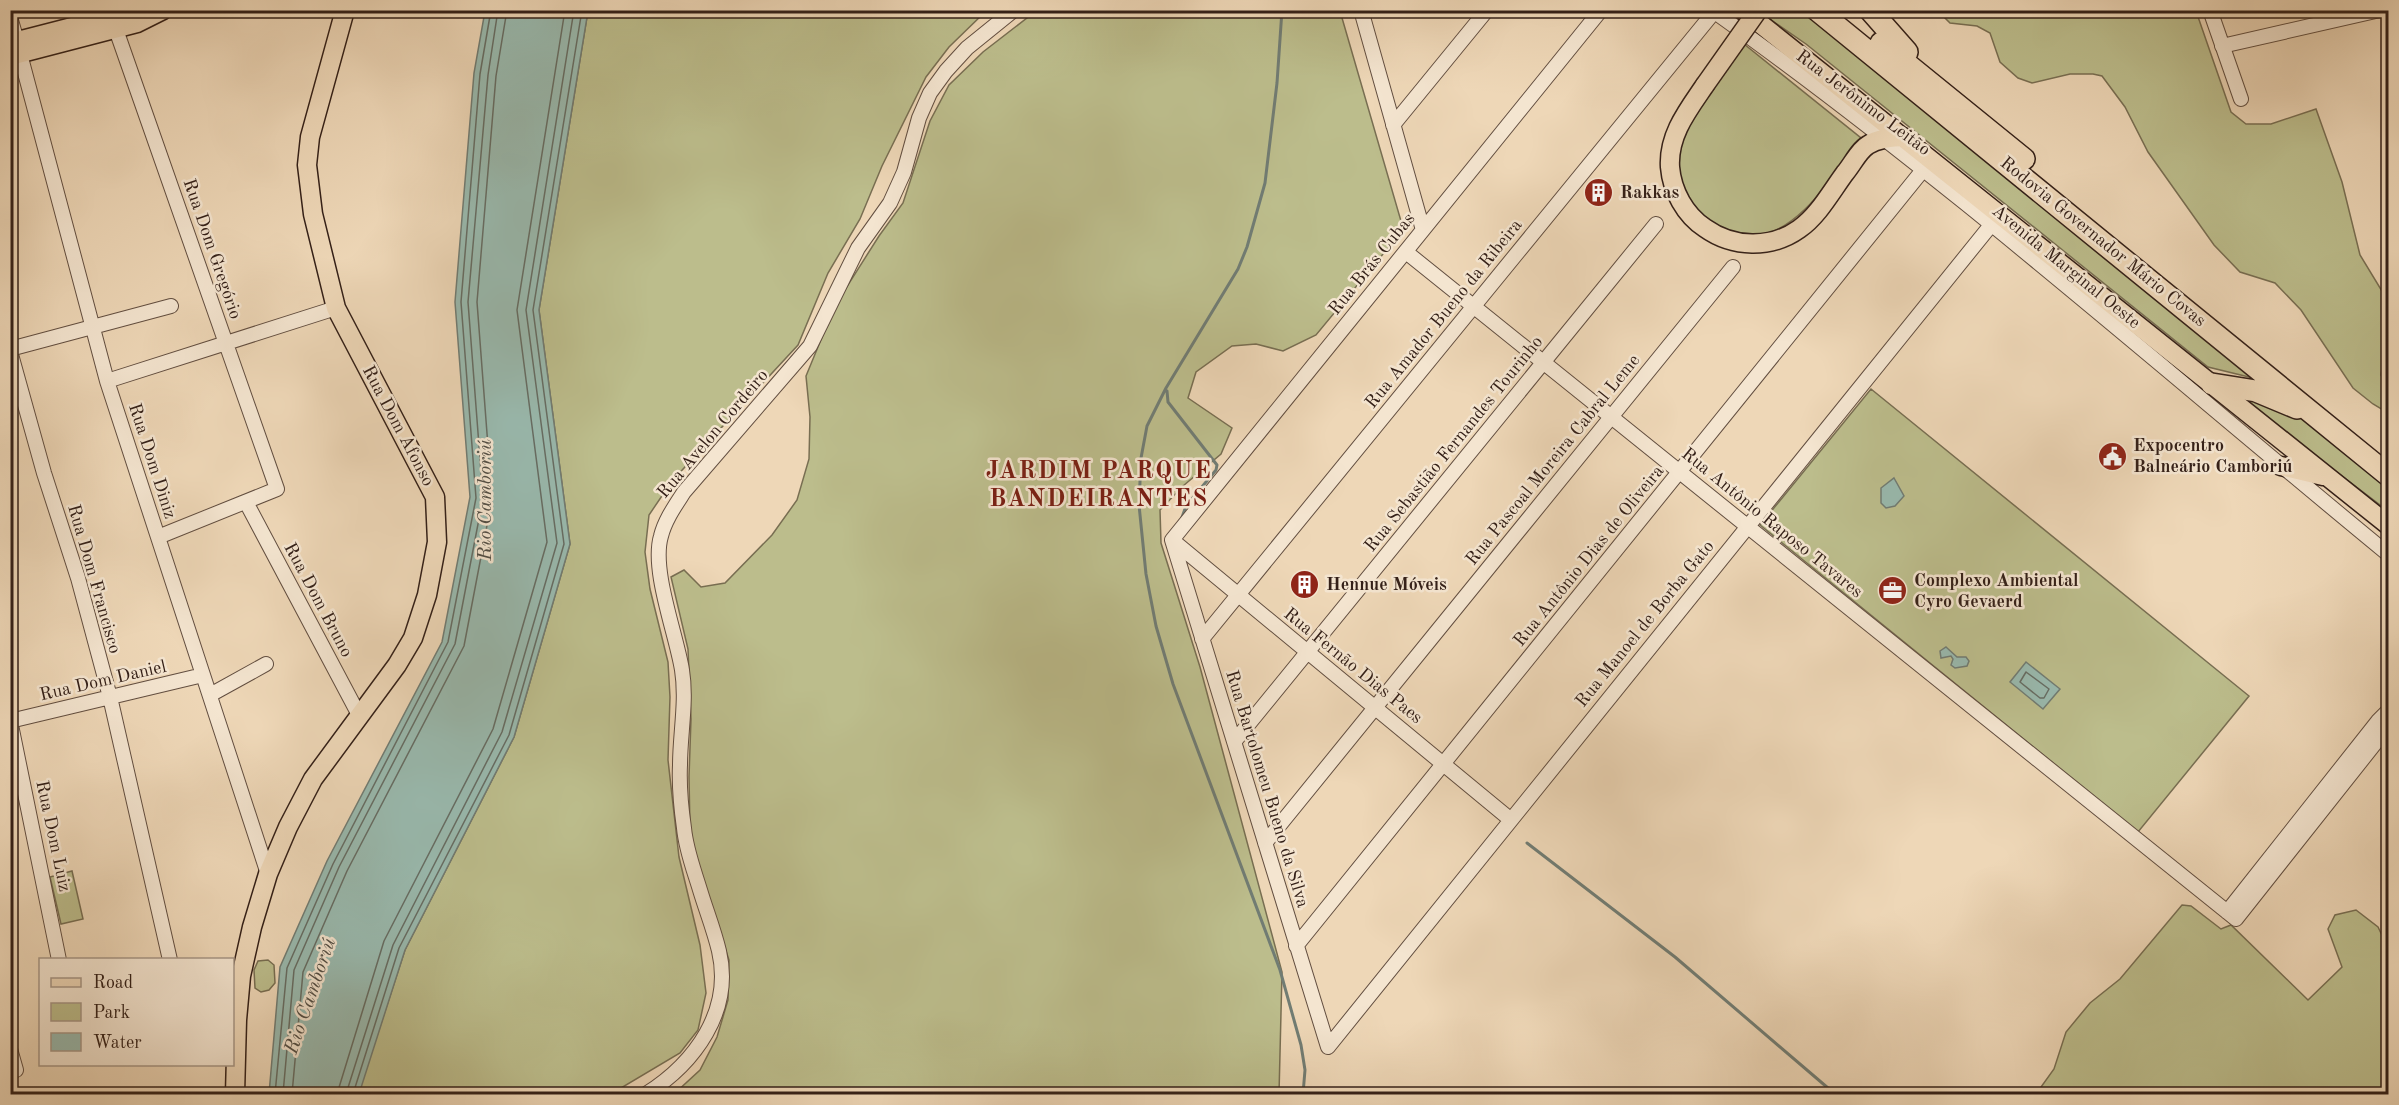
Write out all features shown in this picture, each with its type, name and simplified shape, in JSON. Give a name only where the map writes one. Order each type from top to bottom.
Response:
[{"type":"highway","name":"Rodovia Governador Mário Covas","points":[[1817,10],[2388,475]]},
{"type":"highway","name":"Rodovia Governador Mário Covas","points":[[1840,10],[2388,456]]},
{"type":"highway","points":[[1870,10],[1941,91]]},
{"type":"highway","points":[[2212,384],[2256,391],[2320,419]]},
{"type":"main road","points":[[15,48],[114,18],[148,19],[163,10]]},
{"type":"main road","name":"Rua Dom Afonso","points":[[235,1095],[236,990],[268,874],[302,800],[323,763],[403,655],[421,619],[436,542],[435,497],[336,308],[313,214],[307,153],[315,113],[345,10]]},
{"type":"main road","name":"Avenida Marginal Oeste","points":[[1743,10],[1872,130],[1903,137],[1927,168],[1947,172],[2388,525]]},
{"type":"main road","points":[[1758,10],[1684,116],[1675,134],[1670,167],[1678,197],[1695,222],[1722,238],[1738,242],[1766,243],[1779,240],[1800,229],[1813,216],[1872,130],[1903,137]]},
{"type":"main road","points":[[2281,466],[2329,477]]},
{"type":"street","name":"Rua Avelon Cordeiro","points":[[646,1095],[682,1067],[701,1043],[716,1016],[722,984],[719,952],[684,837],[680,766],[683,680],[658,555],[661,536],[670,514],[684,492],[810,346],[858,248],[890,202],[903,172],[919,118],[930,93],[967,48],[1014,10]]},
{"type":"street","points":[[1393,125],[1487,10]]},
{"type":"street","name":"Rua Brás Cubas","points":[[1172,540],[1601,10]]},
{"type":"street","points":[[2210,10],[2241,99]]},
{"type":"street","points":[[2222,46],[2380,10]]},
{"type":"street","name":"Rua Jerônimo Leitão","points":[[1713,11],[1872,130],[1927,168],[1991,225],[2388,554]]},
{"type":"street","name":"Rua Amador Bueno da Ribeira","points":[[1202,639],[1713,11]]},
{"type":"street","points":[[1365,14],[1423,230]]},
{"type":"street","name":"Rua Dom Diniz","points":[[10,17],[15,48],[106,381],[268,874]]},
{"type":"street","name":"Rua Dom Gregório","points":[[114,18],[277,489],[246,502]]},
{"type":"street","name":"Rua Antônio Dias de Oliveira","points":[[1296,946],[1912,182],[1927,168]]},
{"type":"street","points":[[1974,194],[1991,225]]},
{"type":"street","name":"Rua Sebastião Fernandes Tourinho","points":[[1234,742],[1656,224]]},
{"type":"street","name":"Rua Manoel de Borba Gato","points":[[1328,1047],[1991,225]]},
{"type":"street","name":"Rua Antônio Raposo Tavares","points":[[1406,252],[2232,916]]},
{"type":"street","name":"Rua Pascoal Moreira Cabral Leme","points":[[1265,843],[1733,267]]},
{"type":"street","points":[[10,350],[171,306]]},
{"type":"street","points":[[106,381],[336,308]]},
{"type":"street","name":"Rua Dom Francisco","points":[[10,350],[44,473],[78,578],[110,698],[170,958]]},
{"type":"street","points":[[158,537],[246,502]]},
{"type":"street","name":"Rua Dom Bruno","points":[[246,502],[359,716]]},
{"type":"street","name":"Rua Fernão Dias Paes","points":[[1172,540],[1511,820]]},
{"type":"street","name":"Rua Bartolomeu Bueno da Silva","points":[[1172,540],[1328,1047]]},
{"type":"street","points":[[210,695],[266,664]]},
{"type":"street","name":"Rua Dom Daniel","points":[[11,721],[203,675]]},
{"type":"street","points":[[2232,916],[2378,721],[2388,711]]},
{"type":"street","name":"Rua Dom Luiz","points":[[11,721],[59,958]]},
{"type":"street","points":[[2232,916],[2388,727]]},
{"type":"street","points":[[10,1049],[16,1070]]},
{"type":"green space","points":[[588,11],[986,11],[949,47],[926,77],[882,166],[860,219],[828,273],[798,345],[672,481],[649,515],[645,552],[650,589],[668,662],[670,697],[668,760],[679,857],[700,945],[706,993],[698,1030],[680,1053],[611,1094],[358,1094],[405,950],[514,737],[570,544],[539,310]]},
{"type":"green space","points":[[1036,11],[1340,11],[1401,221],[1400,229],[1388,248],[1316,335],[1283,351],[1256,344],[1232,346],[1196,372],[1188,398],[1232,428],[1221,454],[1183,486],[1160,510],[1161,543],[1200,667],[1282,972],[1279,1094],[674,1094],[700,1070],[717,1037],[728,1000],[729,960],[697,861],[690,830],[691,719],[688,649],[671,577],[684,570],[701,587],[725,583],[772,535],[797,500],[809,459],[810,417],[806,376],[827,325],[846,288],[903,203],[930,121],[949,85],[983,52]]},
{"type":"green space","points":[[1758,11],[1806,11],[1830,28],[2253,378],[2208,367],[1806,44]]},
{"type":"green space","points":[[1938,11],[2196,11],[2231,112],[2246,124],[2271,124],[2316,109],[2342,182],[2360,255],[2388,301],[2381,375],[2388,388],[2388,413],[2353,388],[2301,310],[2275,283],[2240,272],[2214,245],[2148,152],[2125,107],[2102,76],[2070,74],[2032,83],[2018,78],[2000,62],[1990,33],[1977,26],[1950,23]]},
{"type":"green space","points":[[1744,44],[1861,138],[1814,200],[1799,214],[1784,226],[1767,233],[1750,236],[1714,230],[1684,195],[1678,171],[1679,151],[1685,132],[1707,94]]},
{"type":"green space","points":[[1871,389],[2249,696],[2138,832],[1760,525]]},
{"type":"green space","points":[[2241,392],[2292,411],[2388,487],[2388,511],[2240,399]]},
{"type":"green space","points":[[72,871],[83,919],[61,924],[50,877]]},
{"type":"green space","points":[[2182,905],[2191,906],[2221,929],[2231,925],[2308,1000],[2342,967],[2328,929],[2335,915],[2356,910],[2378,927],[2388,948],[2388,1094],[2036,1094],[2054,1069],[2066,1032],[2090,1003],[2120,979]]},
{"type":"green space","points":[[268,960],[274,965],[275,983],[269,990],[261,992],[255,988],[254,970],[258,961]]},
{"type":"water","name":"Rio Camboriú","points":[[485,11],[588,11],[539,310],[570,544],[514,737],[405,950],[359,1094],[269,1094],[280,967],[327,861],[442,642],[470,497],[455,302],[474,73]]},
{"type":"water","points":[[1894,478],[1904,496],[1895,506],[1886,508],[1881,503],[1881,488]]},
{"type":"water","points":[[1946,647],[1957,657],[1966,657],[1969,661],[1967,666],[1955,668],[1951,665],[1953,659],[1951,656],[1941,658],[1940,651]]},
{"type":"water","points":[[2026,662],[2060,689],[2043,709],[2010,682]]},
{"type":"waterway","points":[[1282,10],[1277,83],[1265,183],[1247,247],[1238,269],[1166,388],[1147,426],[1141,458],[1139,505],[1146,574],[1156,626],[1173,684],[1280,970],[1301,1045],[1305,1070],[1303,1094]]},
{"type":"waterway","points":[[1167,391],[1168,402],[1217,465],[1216,470],[1186,506],[1180,523]]},
{"type":"waterway","points":[[1527,843],[1675,957],[1835,1094]]},
{"type":"place","name":"Rakkas","points":[[1599,193]]},
{"type":"place","name":"Expocentro Balneário Camboriú","points":[[2112,456]]},
{"type":"place","name":"Hennue Móveis","points":[[1305,585]]},
{"type":"place","name":"Complexo Ambiental Cyro Gevaerd","points":[[1893,591]]},
{"type":"district","name":"JARDIM PARQUE BANDEIRANTES","points":[[1099,486]]}]
